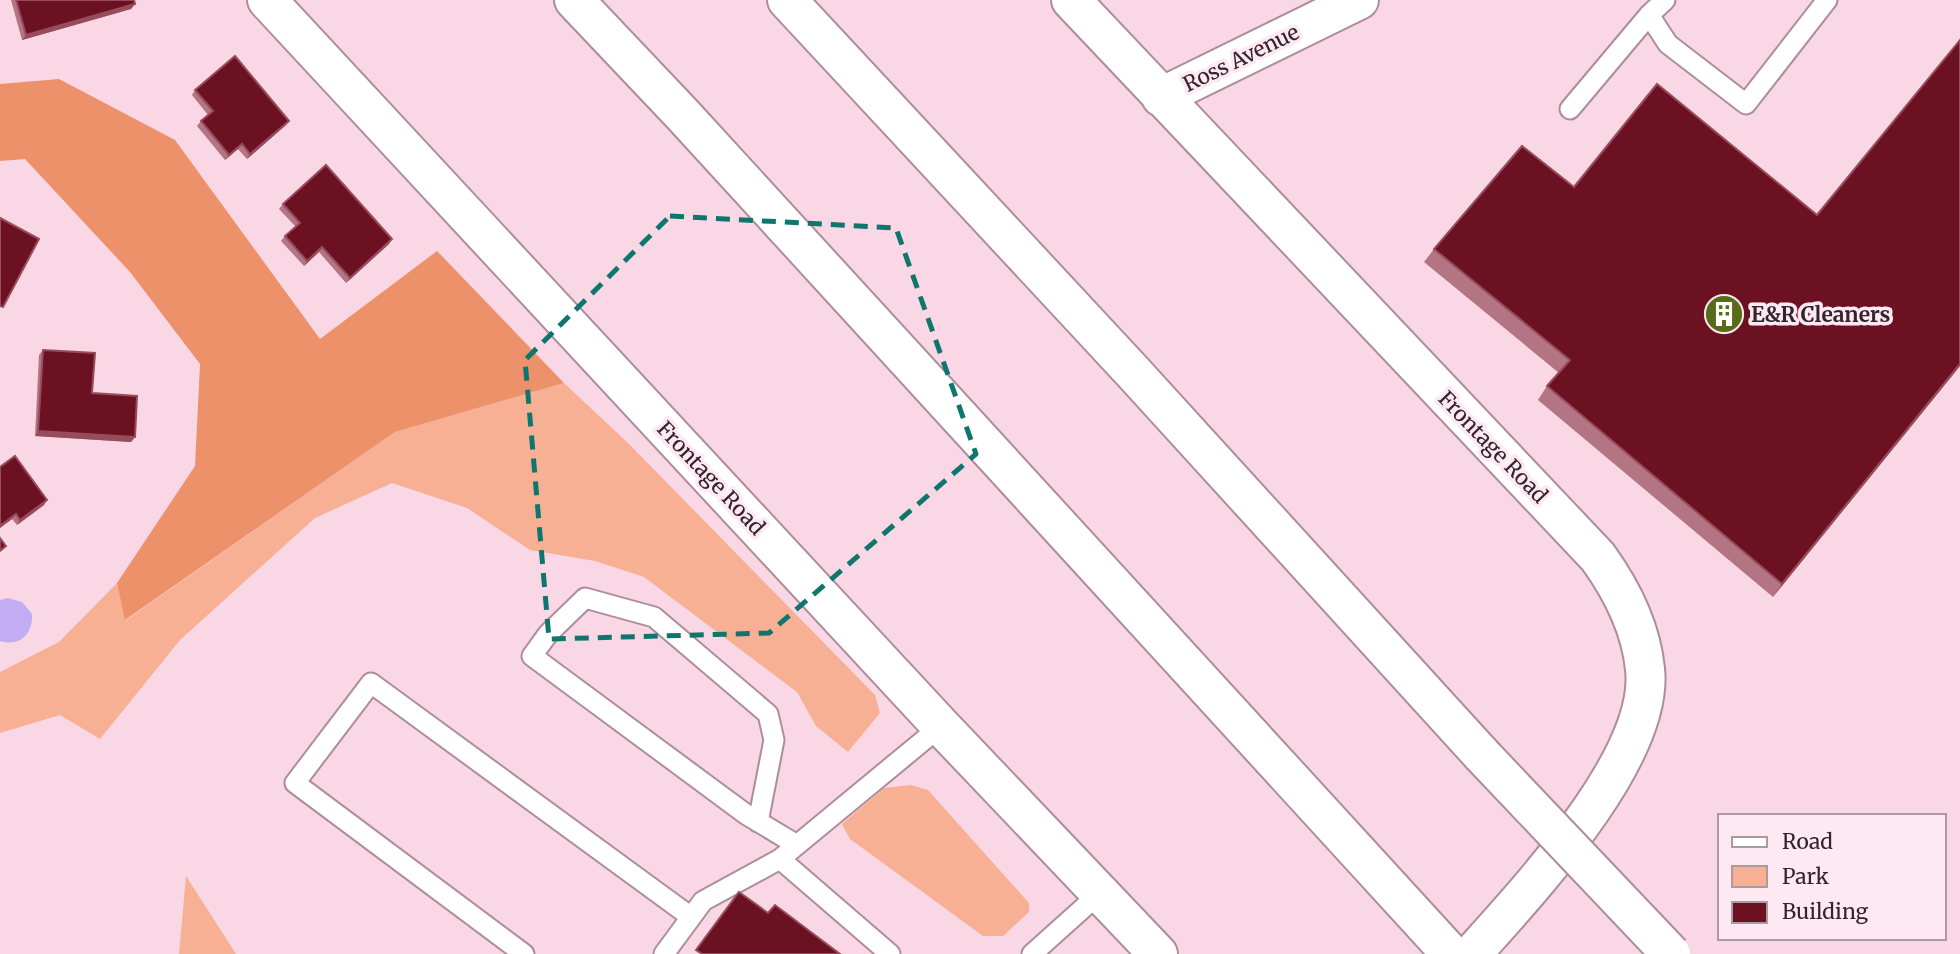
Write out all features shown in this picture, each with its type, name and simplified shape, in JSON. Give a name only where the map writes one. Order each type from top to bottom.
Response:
[{"type":"main road","name":"Frontage Road","points":[[267,0],[940,726],[1158,954]]},
{"type":"main road","points":[[574,0],[683,115],[1451,954]]},
{"type":"main road","points":[[787,0],[1132,371],[1482,755],[1671,954]]},
{"type":"main road","name":"Frontage Road","points":[[1071,0],[1598,557],[1617,584],[1628,608],[1645,669],[1643,703],[1636,729],[1604,789],[1549,867],[1472,954]]},
{"type":"main road","name":"Ross Avenue","points":[[1161,97],[1359,0]]},
{"type":"lane","points":[[1570,109],[1649,15],[1665,0]]},
{"type":"lane","points":[[1649,15],[1668,44],[1746,104],[1827,0]]},
{"type":"lane","points":[[758,822],[774,740],[768,714],[654,617],[585,598],[548,634],[532,656],[758,822],[797,845]]},
{"type":"lane","points":[[524,954],[295,783],[371,682],[691,917]]},
{"type":"lane","points":[[664,954],[703,901],[780,859],[940,726]]},
{"type":"lane","points":[[780,859],[890,954]]},
{"type":"lane","points":[[1032,954],[1100,893]]},
{"type":"highlighted area","points":[[670,216],[896,228],[976,454],[769,633],[549,639],[525,360]]},
{"type":"green space","points":[[564,383],[629,444],[875,695],[880,713],[848,752],[816,726],[797,692],[644,577],[595,561],[530,550],[467,508],[392,483],[315,518],[180,640],[100,739],[60,715],[0,733],[0,672],[59,642],[117,583],[126,620],[395,432]]},
{"type":"green space","points":[[911,785],[928,790],[1029,903],[1029,912],[1003,936],[983,936],[850,839],[842,824],[884,788]]},
{"type":"green space","points":[[186,876],[236,954],[179,954]]},
{"type":"shaded area","points":[[59,79],[175,140],[320,339],[437,251],[564,383],[395,432],[125,620],[117,583],[195,466],[200,364],[130,272],[25,159],[0,161],[0,84]]},
{"type":"shaded area","points":[[8,598],[22,602],[32,614],[28,633],[14,642],[0,641],[0,600]]},
{"type":"building","points":[[16,0],[134,0],[135,4],[26,35]]},
{"type":"building","name":"E&R Cleaners","points":[[1960,40],[1960,364],[1782,584],[1547,386],[1570,360],[1434,249],[1522,146],[1574,187],[1657,84],[1817,215]]},
{"type":"building","points":[[235,56],[289,121],[250,154],[242,144],[229,155],[201,121],[213,111],[195,90]]},
{"type":"building","points":[[326,165],[392,239],[350,278],[322,247],[307,261],[285,236],[300,223],[283,204]]},
{"type":"building","points":[[0,218],[39,239],[3,307],[0,306]]},
{"type":"building","points":[[43,350],[95,353],[92,393],[137,396],[135,437],[38,431]]},
{"type":"building","points":[[15,456],[47,500],[20,520],[16,514],[0,526],[0,467]]},
{"type":"building","points":[[0,538],[6,546],[0,551]]},
{"type":"building","points":[[739,892],[768,913],[775,905],[840,954],[702,954],[696,950]]},
{"type":"place","name":"E&R Cleaners","points":[[1724,314]]}]
